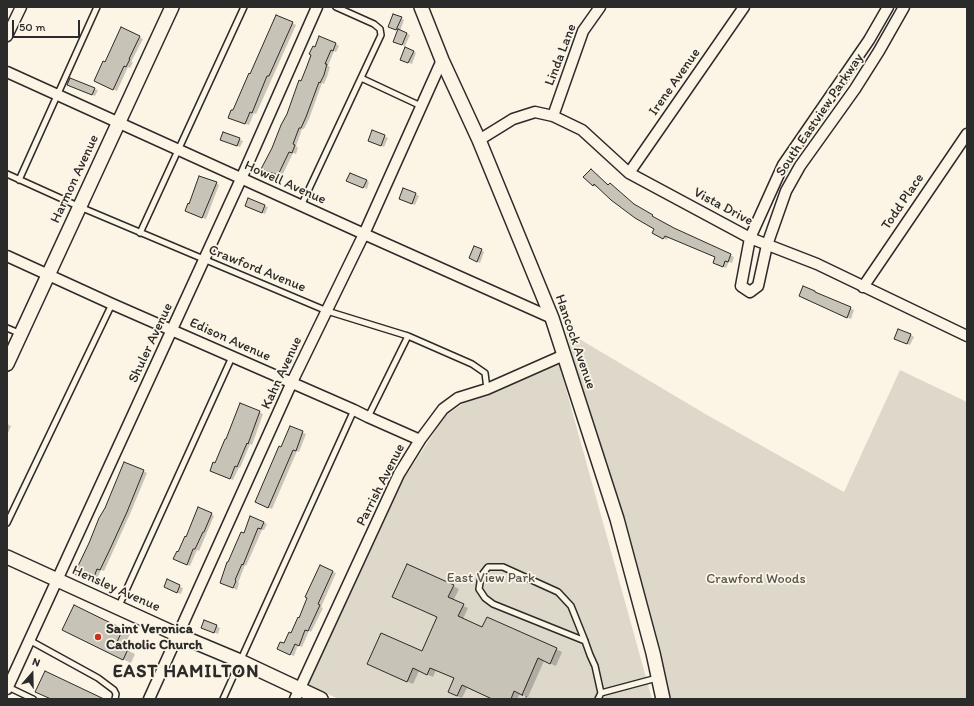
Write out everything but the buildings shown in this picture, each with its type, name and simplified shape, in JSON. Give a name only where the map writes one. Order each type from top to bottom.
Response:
[{"type":"street","points":[[7,36],[21,7]]},
{"type":"street","name":"Harmon Avenue","points":[[7,364],[172,7]]},
{"type":"street","name":"Shuler Avenue","points":[[7,688],[241,179],[317,7]]},
{"type":"street","name":"Hancock Avenue","points":[[421,7],[442,60],[479,140],[552,318],[617,520],[653,653],[663,699]]},
{"type":"street","name":"Linda Lane","points":[[553,116],[583,31],[600,7]]},
{"type":"street","name":"Irene Avenue","points":[[629,173],[744,7]]},
{"type":"street","name":"South Eastview Parkway","points":[[888,7],[869,40],[783,165],[750,238],[741,286],[750,292],[758,286],[767,245],[786,191],[800,166],[855,89],[883,45],[904,7]]},
{"type":"street","name":"Kahn Avenue","points":[[149,699],[292,382],[364,234],[442,60]]},
{"type":"street","name":"Howell Avenue","points":[[7,72],[241,179],[552,318]]},
{"type":"street","name":"Vista Drive","points":[[479,140],[513,119],[535,112],[553,116],[582,130],[629,173],[750,238],[817,264],[967,336]]},
{"type":"street","name":"Todd Place","points":[[863,287],[967,134]]},
{"type":"street","name":"Edison Avenue","points":[[7,256],[420,440]]},
{"type":"street","name":"Parrish Avenue","points":[[298,694],[399,474],[420,440],[443,409],[458,398],[487,389],[564,355]]},
{"type":"street","name":"Hensley Avenue","points":[[7,557],[178,635],[240,661],[298,694],[321,699]]},
{"type":"lane","points":[[19,180],[56,94],[97,7]]},
{"type":"lane","points":[[140,233],[244,7]]},
{"type":"lane","points":[[301,206],[381,35],[380,30],[374,24],[336,7]]},
{"type":"lane","points":[[361,78],[421,106]]},
{"type":"lane","name":"Crawford Avenue","points":[[7,174],[140,233],[327,311],[408,336],[472,364],[485,373],[487,389]]},
{"type":"lane","points":[[7,523],[112,304]]},
{"type":"lane","points":[[7,328],[21,334]]},
{"type":"lane","points":[[368,417],[408,336]]},
{"type":"lane","points":[[118,608],[232,357]]},
{"type":"lane","points":[[223,699],[354,410]]},
{"type":"lane","points":[[585,641],[493,604],[485,598],[479,589],[481,576],[488,567],[503,567],[558,592],[571,606],[585,641],[595,666],[601,693],[598,699]]},
{"type":"lane","points":[[28,640],[98,678],[114,690],[116,699]]},
{"type":"lane","points":[[601,693],[658,678]]},
{"type":"lane","points":[[7,688],[33,699]]},
{"type":"path","points":[[522,695],[531,699]]},
{"type":"green space","name":"Crawford Woods","points":[[566,331],[707,415],[844,492],[900,370],[967,402],[967,699],[663,699]]},
{"type":"green space","name":"East View Park","points":[[559,364],[652,699],[339,699],[308,685],[405,477],[445,416],[464,403]]},
{"type":"place","name":"Saint Veronica Catholic Church","points":[[98,637]]},
{"type":"district","name":"EAST HAMILTON","points":[[186,672]]}]
